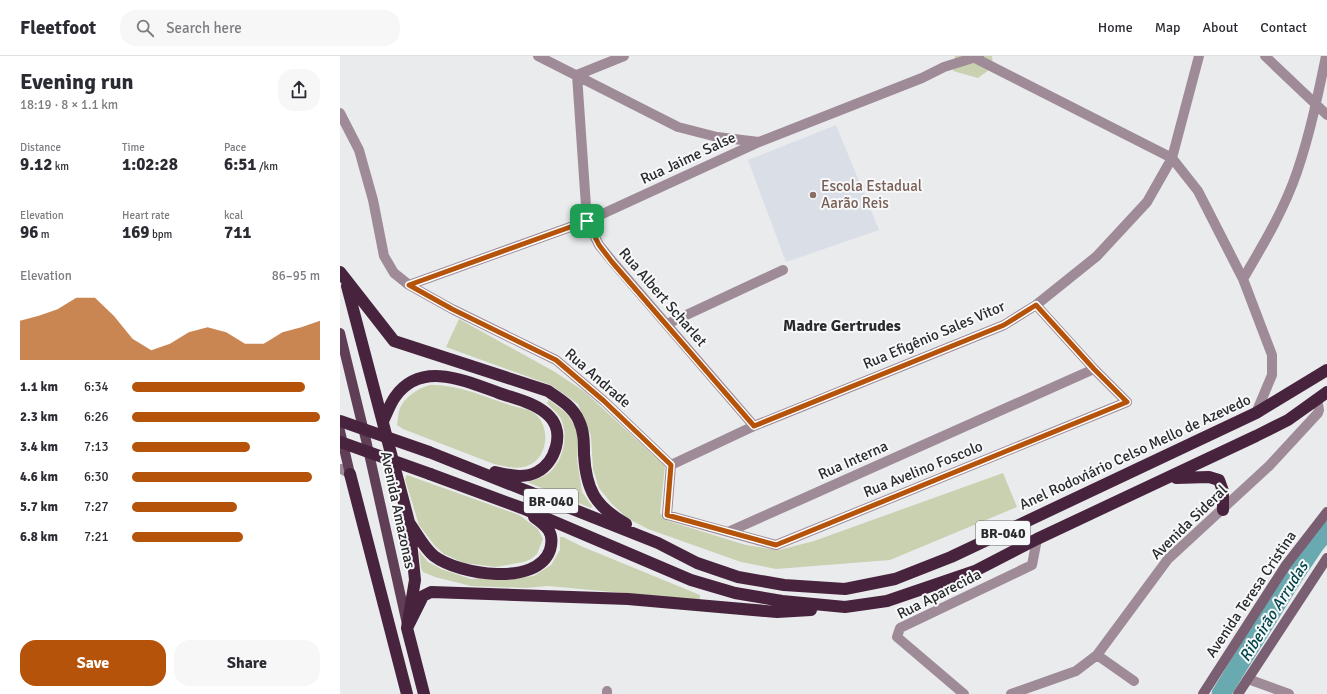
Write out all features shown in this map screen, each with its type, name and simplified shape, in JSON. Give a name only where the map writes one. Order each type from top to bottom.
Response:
[{"type":"highway","points":[[343,276],[409,522],[415,580],[407,628]]},
{"type":"highway","points":[[343,276],[394,341],[548,391],[563,401],[574,412],[580,422],[584,439],[585,466],[592,493],[614,517],[658,543]]},
{"type":"highway","name":"Anel Rodoviário Celso Mello de Azevedo","points":[[340,421],[430,452],[658,543],[710,568],[738,576],[784,585],[845,589],[895,579],[951,557],[1256,413],[1327,370]]},
{"type":"highway","points":[[383,421],[396,395],[410,382],[433,376],[457,378],[540,408],[552,418],[557,431],[557,443],[552,457],[544,467],[536,473],[510,476],[444,458]]},
{"type":"highway","name":"BR-040","points":[[341,446],[430,474],[522,508],[691,580],[735,593],[782,601],[845,607],[887,601],[975,571],[1037,539],[1288,420],[1322,396]]},
{"type":"highway","points":[[345,471],[407,694]]},
{"type":"highway","points":[[1166,479],[1191,476],[1209,477],[1219,480],[1223,491],[1223,510]]},
{"type":"highway","points":[[409,522],[433,555],[455,568],[469,572],[487,574],[511,573],[537,566],[547,556],[552,544],[552,535],[522,508]]},
{"type":"highway","points":[[407,628],[423,596],[431,592],[628,599],[777,612],[845,607]]},
{"type":"highway","name":"Avenida Amazonas","points":[[407,628],[424,694]]},
{"type":"main road","name":"Avenida Amazonas","points":[[340,333],[365,433],[407,628]]},
{"type":"main road","points":[[340,431],[345,471]]},
{"type":"main road","name":"Avenida Teresa Cristina","points":[[1203,694],[1286,565],[1327,512]]},
{"type":"main road","points":[[1238,694],[1327,558]]},
{"type":"street","points":[[538,56],[678,127],[717,137],[759,142]]},
{"type":"street","points":[[578,76],[624,56]]},
{"type":"street","points":[[974,56],[1172,158],[1198,191],[1243,279],[1272,354],[1272,375],[1256,413]]},
{"type":"street","name":"Rua Jaime Salse","points":[[409,285],[587,221],[759,142],[974,56]]},
{"type":"street","name":"Rua Efigênio Sales Vitor","points":[[671,465],[754,426],[1004,325],[1036,305],[1097,256],[1147,202],[1172,158],[1199,56]]},
{"type":"street","points":[[1265,56],[1327,115]]},
{"type":"street","points":[[1243,279],[1274,226],[1297,173],[1316,105],[1326,56]]},
{"type":"street","name":"Rua Albert Scharlet","points":[[578,76],[587,221],[599,245],[754,426]]},
{"type":"street","name":"Rua Andrade","points":[[340,113],[359,150],[373,200],[384,256],[394,273],[409,285],[452,309],[556,360],[604,401],[671,465]]},
{"type":"street","points":[[667,324],[783,270]]},
{"type":"street","points":[[1036,305],[1094,369]]},
{"type":"street","name":"Rua Avelino Foscolo","points":[[728,532],[776,545],[1127,402],[1094,369]]},
{"type":"street","name":"Rua Interna","points":[[728,532],[1094,369]]},
{"type":"street","name":"Avenida Sideral","points":[[1011,694],[1076,671],[1097,655],[1168,559],[1223,510],[1269,466],[1318,413],[1322,396]]},
{"type":"street","points":[[671,465],[667,515],[728,532]]},
{"type":"street","name":"Rua Aparecida","points":[[964,694],[897,637],[900,628],[1032,565],[1037,539]]},
{"type":"street","points":[[1097,655],[1134,681]]},
{"type":"street","points":[[1248,679],[1289,694]]},
{"type":"shaded area","name":"Escola Estadual Aarão Reis","points":[[836,125],[879,230],[786,262],[748,160]]},
{"type":"green space","points":[[955,56],[992,56],[993,67],[978,78],[953,71]]},
{"type":"green space","points":[[459,319],[555,372],[585,392],[665,466],[660,513],[668,521],[746,545],[779,550],[814,541],[1003,473],[1017,507],[890,560],[776,569],[741,562],[648,529],[627,518],[611,503],[599,488],[593,469],[591,436],[578,404],[551,385],[446,347]]},
{"type":"green space","points":[[441,385],[462,389],[534,413],[543,425],[545,433],[545,441],[540,456],[527,466],[519,468],[494,464],[403,429],[397,425],[399,410],[405,400],[425,386]]},
{"type":"green space","points":[[549,400],[564,411],[576,428],[578,446],[577,459],[582,492],[592,506],[591,508],[527,482],[550,472],[555,467],[561,455],[564,440],[563,425],[560,417],[547,403]]},
{"type":"green space","points":[[407,475],[519,515],[538,529],[543,539],[537,554],[524,562],[496,567],[464,563],[444,554],[435,546],[419,525],[405,479]]},
{"type":"green space","points":[[560,537],[700,595],[700,600],[548,586],[525,588],[471,586],[435,577],[423,572],[421,568],[419,551],[428,562],[441,569],[471,579],[534,576],[551,565],[560,550]]},
{"type":"waterway","name":"Ribeirão Arrudas","points":[[1221,694],[1293,577],[1316,543],[1327,530]]},
{"type":"place","name":"Escola Estadual Aarão Reis","points":[[813,195]]},
{"type":"district","name":"Madre Gertrudes","points":[[842,325]]},
{"type":"route","points":[[587,221],[599,245],[612,262],[754,426],[1004,325],[1036,305],[1094,369],[1127,402],[776,545],[667,515],[671,465],[604,401],[556,360],[452,309],[409,285],[587,221]]}]
